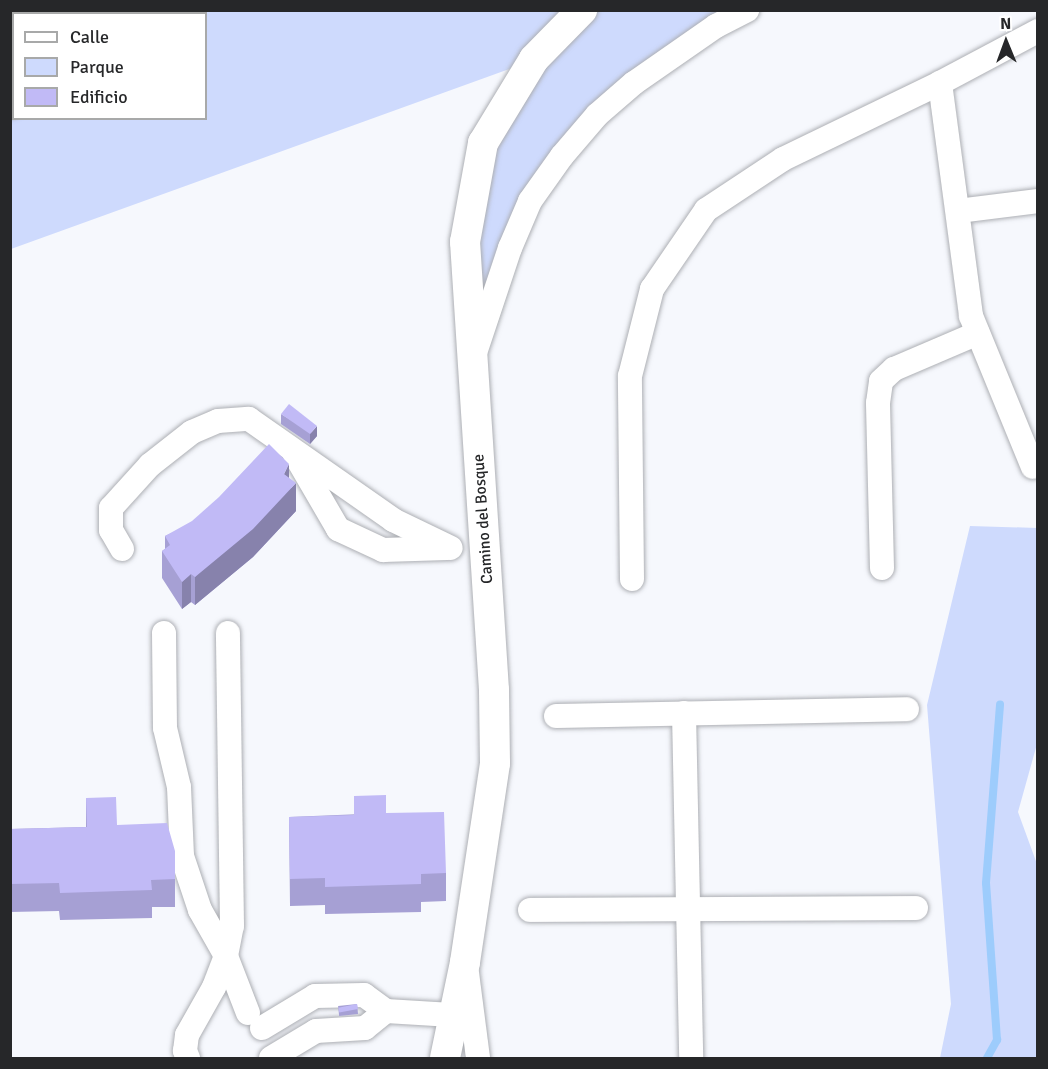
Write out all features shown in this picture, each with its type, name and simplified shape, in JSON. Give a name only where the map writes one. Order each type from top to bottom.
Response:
[{"type":"street","name":"Camino del Bosque","points":[[445,1059],[452,1015],[465,962],[495,763],[494,690],[465,242],[483,143],[534,59],[582,10]]},
{"type":"street","points":[[473,361],[510,248],[530,201],[562,156],[597,116],[634,83],[716,26],[747,10]]},
{"type":"street","points":[[632,579],[630,376],[652,289],[706,210],[783,159],[940,83],[1038,31]]},
{"type":"street","points":[[940,83],[971,316],[1033,468]]},
{"type":"street","points":[[958,211],[1038,201]]},
{"type":"street","points":[[882,568],[878,403],[880,381],[894,369],[978,333]]},
{"type":"street","points":[[122,549],[111,530],[111,508],[150,465],[192,432],[218,421],[249,419],[393,520],[451,548]]},
{"type":"street","points":[[292,449],[338,529],[382,550],[451,548],[485,551]]},
{"type":"street","points":[[164,633],[165,728],[179,787],[182,856],[200,910],[226,956],[266,1046],[264,1059]]},
{"type":"street","points":[[184,1056],[187,1035],[214,987],[226,956],[232,926],[228,633]]},
{"type":"street","points":[[556,716],[907,709]]},
{"type":"street","points":[[684,713],[691,1059]]},
{"type":"street","points":[[530,910],[916,908]]},
{"type":"street","points":[[465,962],[478,1059]]},
{"type":"street","points":[[255,1021],[315,996],[364,995],[386,1011],[452,1015]]},
{"type":"street","points":[[195,1021],[211,1010],[230,1007],[255,1021]]},
{"type":"street","points":[[271,1059],[316,1031],[365,1028],[386,1011]]},
{"type":"green space","points":[[10,11],[747,11],[716,26],[562,156],[473,361],[483,143],[534,60],[11,249]]},
{"type":"green space","points":[[970,526],[1037,528],[1037,744],[1018,812],[1037,864],[1037,1058],[940,1058],[951,1004],[927,705]]},
{"type":"building","points":[[289,404],[317,426],[310,434],[281,414]]},
{"type":"building","points":[[269,444],[289,464],[284,474],[296,483],[253,529],[195,577],[191,574],[182,582],[162,551],[170,545],[165,536],[192,521],[219,497]]},
{"type":"building","points":[[386,795],[386,813],[444,812],[446,873],[421,874],[421,884],[325,887],[325,878],[290,879],[289,817],[354,815],[354,796]]},
{"type":"building","points":[[116,797],[117,825],[167,823],[175,851],[175,879],[151,880],[152,890],[60,893],[59,883],[10,884],[10,829],[87,827],[86,798]]},
{"type":"building","points":[[357,1004],[358,1009],[339,1013],[338,1008]]},
{"type":"waterway","points":[[987,1058],[997,1040],[986,883],[1000,705]]}]
